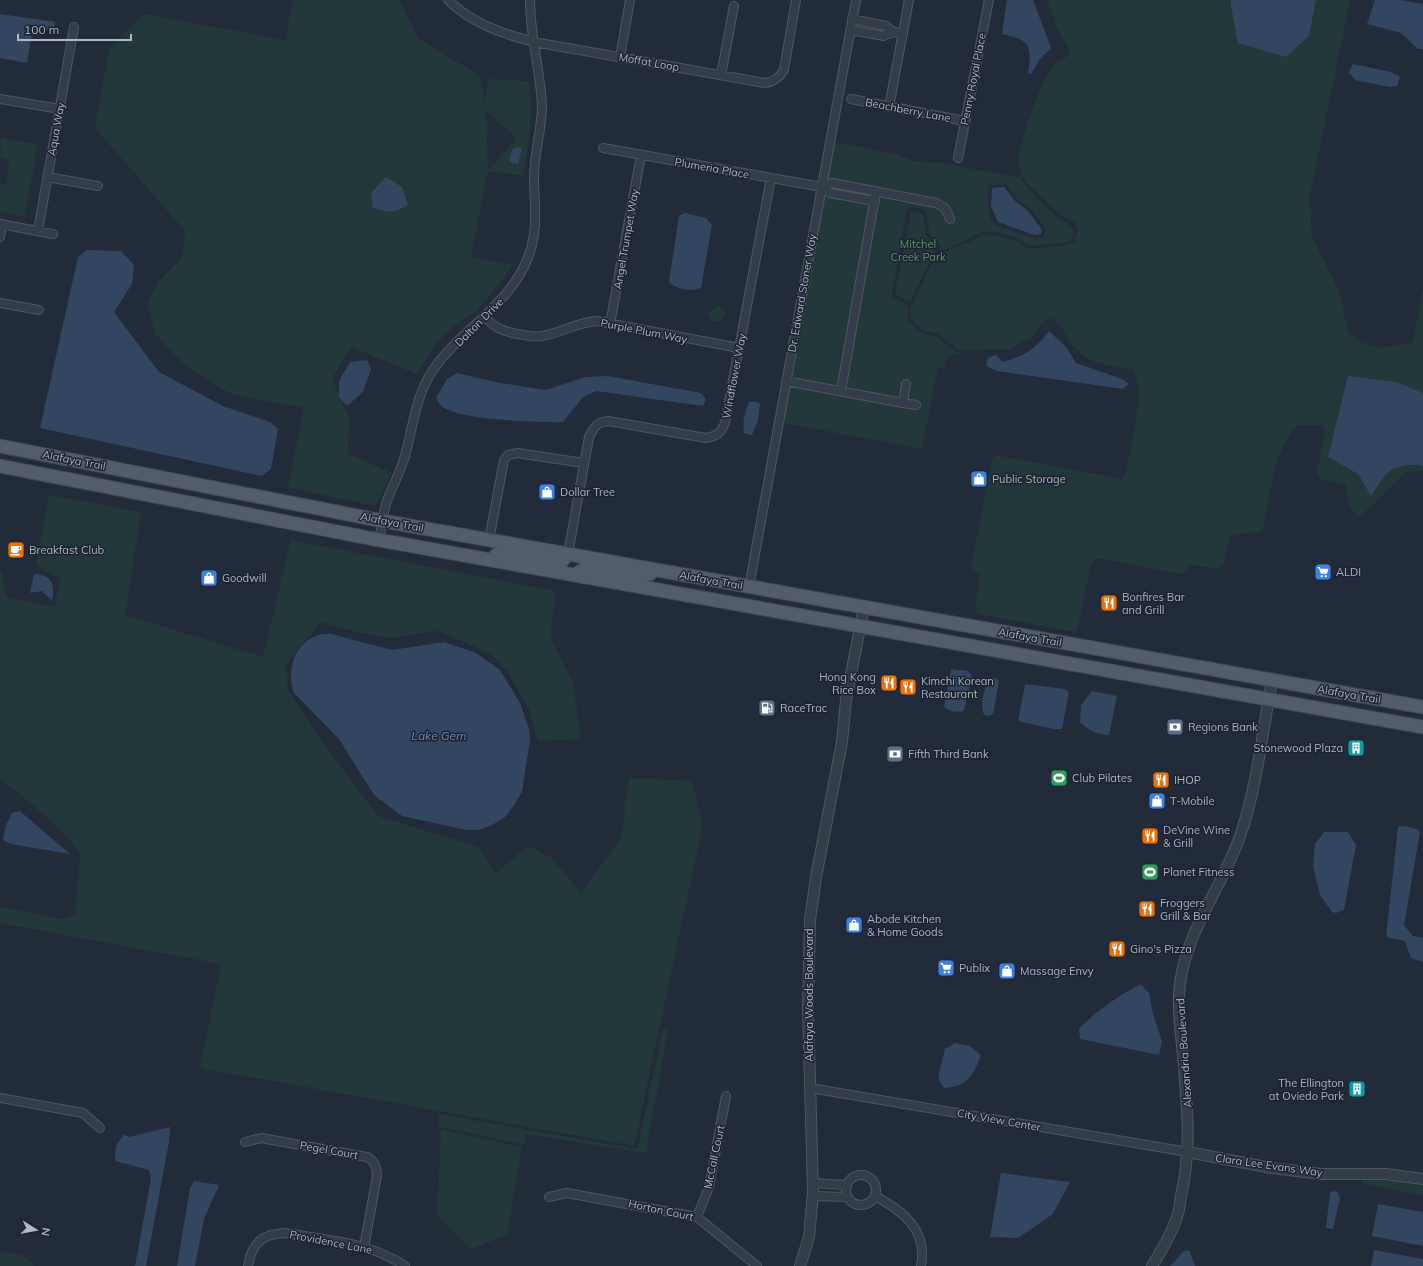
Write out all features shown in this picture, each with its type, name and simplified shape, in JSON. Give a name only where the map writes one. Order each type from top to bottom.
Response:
[{"type":"main road","name":"Alafaya Trail","points":[[0,446],[383,521],[1423,707]]},
{"type":"main road","name":"Alafaya Trail","points":[[0,466],[379,540],[1423,727]]},
{"type":"main road","points":[[471,556],[518,555],[556,562],[562,560],[568,554]]},
{"type":"main road","points":[[574,575],[579,571],[591,568],[632,575],[670,572]]},
{"type":"main road","points":[[1397,722],[1411,716],[1423,718]]},
{"type":"street","name":"Moffat Loop","points":[[448,0],[483,24],[508,35],[534,42],[765,83],[771,82],[780,77],[784,70],[796,0]]},
{"type":"street","name":"Dalton Drive","points":[[379,540],[387,502],[404,461],[423,386],[433,370],[448,352],[502,300],[520,274],[535,234],[534,163],[542,117],[541,96],[530,19],[530,0]]},
{"type":"street","points":[[620,57],[630,0]]},
{"type":"street","name":"Dr. Edward Stoner Way","points":[[749,586],[856,0]]},
{"type":"street","points":[[889,107],[909,0]]},
{"type":"street","name":"Penny Royal Place","points":[[958,158],[988,0]]},
{"type":"street","points":[[721,75],[734,6]]},
{"type":"street","points":[[852,19],[886,26],[893,32],[903,34]]},
{"type":"street","points":[[870,34],[872,23]]},
{"type":"street","points":[[880,35],[882,25]]},
{"type":"street","name":"Aqua Way","points":[[38,231],[74,26]]},
{"type":"street","points":[[850,30],[884,36],[893,32]]},
{"type":"street","points":[[0,99],[60,109]]},
{"type":"street","name":"Beachberry Lane","points":[[851,99],[965,121]]},
{"type":"street","name":"Plumeria Place","points":[[603,148],[822,187]]},
{"type":"street","name":"Angel Trumpet Way","points":[[610,324],[641,155]]},
{"type":"street","points":[[47,177],[98,186]]},
{"type":"street","name":"Windflower Way","points":[[568,554],[589,437],[594,427],[599,422],[608,421],[706,438],[716,437],[721,432],[725,423],[771,178]]},
{"type":"street","points":[[822,187],[832,183],[936,203],[945,208],[950,219]]},
{"type":"street","points":[[848,196],[850,186]]},
{"type":"street","points":[[822,187],[830,193],[875,201]]},
{"type":"street","points":[[841,391],[876,191]]},
{"type":"street","points":[[0,237],[1,224],[53,234]]},
{"type":"street","points":[[0,303],[39,310]]},
{"type":"street","name":"Purple Plum Way","points":[[485,317],[501,331],[534,337],[543,336],[586,322],[610,324],[739,348]]},
{"type":"street","points":[[786,381],[916,405]]},
{"type":"street","points":[[903,402],[906,384]]},
{"type":"street","points":[[489,540],[504,460],[508,455],[517,453],[584,464]]},
{"type":"street","name":"Alafaya Woods Boulevard","points":[[800,1266],[808,1236],[813,1196],[808,1007],[810,920],[816,877],[842,742],[846,700],[864,608]]},
{"type":"street","name":"Alexandria Boulevard","points":[[1152,1266],[1167,1241],[1176,1218],[1184,1185],[1188,1152],[1188,1130],[1179,1009],[1180,983],[1186,955],[1238,841],[1247,813],[1272,681]]},
{"type":"street","name":"City View Center","points":[[810,1088],[1188,1152]]},
{"type":"street","name":"McCall Court","points":[[697,1217],[709,1187],[726,1096]]},
{"type":"street","points":[[0,1098],[83,1113],[100,1128]]},
{"type":"street","name":"Pegel Court","points":[[244,1142],[261,1138],[372,1159],[377,1167],[377,1176],[364,1247]]},
{"type":"street","name":"Clara Lee Evans Way","points":[[1188,1152],[1272,1168],[1321,1174],[1386,1174],[1423,1179]]},
{"type":"street","points":[[854,1176],[866,1176],[875,1184],[875,1196],[872,1201],[861,1206],[855,1205],[847,1197],[846,1185],[854,1176]]},
{"type":"street","points":[[813,1183],[846,1185]]},
{"type":"street","name":"Horton Court","points":[[549,1197],[566,1193],[697,1217],[756,1266]]},
{"type":"street","points":[[813,1196],[847,1197]]},
{"type":"street","points":[[875,1196],[896,1207],[914,1225],[920,1240],[923,1257],[921,1266]]},
{"type":"street","name":"Providence Lane","points":[[248,1266],[252,1250],[262,1238],[273,1233],[285,1233],[364,1247],[392,1257],[405,1266]]},
{"type":"green space","points":[[293,0],[400,0],[418,38],[480,76],[485,101],[489,79],[529,81],[531,111],[530,130],[523,176],[488,171],[471,257],[513,265],[476,312],[456,325],[438,341],[417,374],[351,347],[332,379],[349,419],[348,454],[392,473],[375,506],[288,487],[304,408],[231,394],[184,365],[155,334],[147,304],[158,282],[183,256],[185,231],[95,128],[109,49],[144,14],[286,40]],"holes":[[[486,110],[516,139],[488,170]]]},
{"type":"green space","points":[[1048,0],[1230,0],[1229,3],[1309,36],[1316,0],[1350,0],[1310,196],[1312,237],[1339,291],[1348,332],[1360,342],[1380,348],[1413,342],[1423,289],[1423,393],[1396,382],[1328,457],[1358,474],[1364,485],[1400,466],[1415,464],[1423,466],[1423,471],[1406,472],[1359,518],[1349,505],[1346,485],[1320,479],[1317,474],[1325,430],[1322,425],[1298,425],[1282,448],[1277,461],[1262,531],[1230,537],[1224,564],[1220,569],[1192,565],[1181,574],[1097,558],[1091,564],[1078,626],[1075,632],[978,614],[975,609],[980,575],[971,567],[992,459],[996,455],[1121,479],[1126,473],[1138,406],[1137,380],[1133,370],[1106,365],[1083,355],[1070,342],[1058,323],[1051,318],[1043,323],[1033,336],[1012,349],[959,350],[938,334],[924,331],[911,319],[910,309],[932,263],[940,255],[985,235],[999,236],[1016,241],[1029,249],[1062,246],[1074,242],[1078,231],[1074,222],[1059,214],[1026,183],[1018,161],[1020,147],[1027,124],[1044,79],[1054,65],[1069,55],[1069,49],[1056,26]]},
{"type":"green space","points":[[836,131],[835,140],[837,142],[899,155],[914,161],[943,163],[1020,178],[1026,187],[1036,197],[1068,224],[1074,231],[1071,240],[1061,243],[1029,246],[1017,238],[1001,233],[984,232],[939,252],[941,246],[930,234],[926,212],[917,208],[907,209],[891,297],[908,305],[908,321],[922,333],[936,337],[958,353],[974,354],[948,355],[944,369],[938,368],[922,449],[783,423],[825,194],[852,200],[855,183],[833,179],[827,181]],"holes":[[[1006,184],[1017,199],[1032,210],[1046,229],[1044,236],[1036,239],[995,225],[991,219],[988,206],[988,186]]]},
{"type":"green space","points":[[1,138],[36,144],[35,147],[37,147],[25,217],[0,212],[0,184],[6,185],[10,160],[0,158]]},
{"type":"green space","name":"Mitchel Creek Park","points":[[911,211],[923,214],[926,235],[937,247],[910,302],[895,295]]},
{"type":"green space","points":[[718,305],[726,314],[720,321],[713,322],[707,314]]},
{"type":"green space","points":[[49,495],[141,512],[125,615],[263,657],[291,540],[556,591],[550,636],[573,682],[581,739],[538,741],[529,709],[508,673],[492,655],[463,641],[437,631],[390,638],[356,632],[320,622],[286,665],[287,689],[326,747],[378,816],[479,847],[495,873],[528,846],[552,858],[581,893],[621,838],[629,778],[692,781],[703,825],[634,1146],[200,1068],[221,964],[0,923],[0,907],[63,919],[75,915],[80,854],[54,824],[0,779],[0,572],[2,573],[6,597],[55,607],[60,579],[36,565]]},
{"type":"green space","points":[[663,1028],[668,1030],[646,1153],[526,1134],[525,1145],[442,1127],[438,1129],[439,1114],[636,1149],[638,1147]]},
{"type":"green space","points":[[441,1130],[522,1147],[507,1235],[471,1249],[437,1215]]},
{"type":"green space","points":[[1363,1178],[1386,1178],[1423,1183],[1423,1195],[1362,1184]]},
{"type":"green space","points":[[0,1252],[15,1253],[24,1256],[28,1258],[34,1266],[0,1266]]},
{"type":"water","points":[[1007,0],[1033,0],[1051,48],[1040,59],[1031,74],[1028,73],[1030,56],[1027,46],[1019,39],[1002,34]]},
{"type":"water","points":[[1230,0],[1316,0],[1309,36],[1286,57],[1238,43]]},
{"type":"water","points":[[1375,0],[1400,0],[1423,4],[1423,49],[1418,49],[1401,33],[1367,24]]},
{"type":"water","points":[[0,14],[55,22],[54,31],[33,28],[27,63],[0,58]]},
{"type":"water","points":[[1353,64],[1391,72],[1400,77],[1397,86],[1389,87],[1355,80],[1349,72]]},
{"type":"water","points":[[517,147],[522,148],[518,164],[509,162],[512,150]]},
{"type":"water","points":[[386,177],[402,187],[408,205],[399,210],[391,211],[383,211],[373,208],[371,193]]},
{"type":"water","points":[[1004,187],[1015,201],[1029,212],[1042,230],[1041,234],[1031,234],[998,222],[991,206],[992,188]]},
{"type":"water","points":[[685,213],[706,218],[712,225],[701,288],[693,290],[680,288],[669,282],[679,216]]},
{"type":"water","points":[[87,250],[121,251],[134,265],[132,284],[114,312],[159,372],[223,406],[270,422],[278,429],[271,469],[262,476],[40,428],[78,257]]},
{"type":"water","points":[[1049,331],[1067,348],[1076,363],[1122,379],[1129,384],[1123,389],[997,371],[986,366],[988,358],[996,355],[1003,362],[1024,354],[1039,343]]},
{"type":"water","points":[[367,360],[371,369],[363,392],[347,406],[339,397],[339,381],[350,362]]},
{"type":"water","points":[[457,373],[495,382],[545,390],[586,377],[608,376],[701,393],[706,399],[703,406],[596,391],[583,397],[563,422],[501,420],[466,415],[452,411],[441,405],[436,398],[447,379]]},
{"type":"water","points":[[1348,376],[1396,382],[1423,393],[1423,466],[1407,465],[1394,469],[1385,475],[1371,496],[1358,474],[1328,457]]},
{"type":"water","points":[[750,401],[760,403],[758,420],[752,435],[744,433],[743,429],[744,417]]},
{"type":"water","points":[[34,574],[45,576],[51,582],[53,586],[52,601],[42,591],[30,593]]},
{"type":"water","name":"Lake Gem","points":[[324,634],[331,634],[392,650],[444,642],[476,653],[500,670],[520,703],[529,729],[530,740],[522,792],[504,818],[479,830],[467,830],[402,816],[374,795],[339,739],[294,693],[291,674],[295,656],[306,642],[314,637]]},
{"type":"water","points":[[951,669],[968,671],[972,676],[965,707],[961,712],[950,711],[944,707]]},
{"type":"water","points":[[989,678],[996,678],[999,681],[993,714],[988,716],[984,715],[983,696]]},
{"type":"water","points":[[1025,684],[1065,689],[1069,692],[1062,729],[1053,729],[1018,721]]},
{"type":"water","points":[[1092,691],[1117,696],[1109,735],[1093,732],[1080,722],[1081,705]]},
{"type":"water","points":[[20,811],[70,854],[11,844],[3,840],[6,825],[12,813]]},
{"type":"water","points":[[1405,826],[1417,829],[1420,832],[1404,925],[1413,936],[1423,938],[1423,962],[1411,958],[1405,941],[1386,937],[1398,827]]},
{"type":"water","points":[[1324,832],[1348,832],[1356,845],[1344,910],[1336,913],[1332,912],[1320,895],[1313,866],[1315,844]]},
{"type":"water","points":[[1141,984],[1149,993],[1153,1014],[1162,1041],[1159,1055],[1080,1039],[1079,1029],[1093,1016],[1124,993]]},
{"type":"water","points":[[955,1043],[970,1046],[981,1055],[976,1068],[968,1079],[958,1085],[944,1088],[938,1078],[945,1049]]},
{"type":"water","points":[[170,1127],[169,1142],[146,1266],[135,1266],[151,1179],[149,1170],[115,1161],[116,1146],[124,1134],[129,1137]]},
{"type":"water","points":[[1001,1173],[1070,1182],[1053,1214],[1018,1238],[990,1237]]},
{"type":"water","points":[[194,1181],[219,1185],[204,1219],[195,1266],[177,1266],[190,1188]]},
{"type":"water","points":[[1337,1191],[1340,1198],[1333,1229],[1326,1228],[1330,1192]]},
{"type":"water","points":[[1378,1204],[1423,1212],[1423,1246],[1372,1236]]},
{"type":"water","points":[[1189,1250],[1195,1266],[1170,1266],[1184,1251]]},
{"type":"water","points":[[1374,1250],[1423,1259],[1423,1266],[1371,1266]]},
{"type":"place","name":"Public Storage","points":[[979,479]]},
{"type":"place","name":"Dollar Tree","points":[[547,492]]},
{"type":"place","name":"Breakfast Club","points":[[16,550]]},
{"type":"place","name":"ALDI","points":[[1323,572]]},
{"type":"place","name":"Goodwill","points":[[209,578]]},
{"type":"place","name":"Bonfires Bar and Grill","points":[[1109,603]]},
{"type":"place","name":"Hong Kong Rice Box","points":[[889,683]]},
{"type":"place","name":"Kimchi Korean Restaurant","points":[[908,687]]},
{"type":"place","name":"RaceTrac","points":[[767,708]]},
{"type":"place","name":"Regions Bank","points":[[1175,727]]},
{"type":"place","name":"Stonewood Plaza","points":[[1356,748]]},
{"type":"place","name":"Fifth Third Bank","points":[[895,754]]},
{"type":"place","name":"Club Pilates","points":[[1059,778]]},
{"type":"place","name":"IHOP","points":[[1161,780]]},
{"type":"place","name":"T-Mobile","points":[[1157,801]]},
{"type":"place","name":"DeVine Wine & Grill","points":[[1150,836]]},
{"type":"place","name":"Planet Fitness","points":[[1150,872]]},
{"type":"place","name":"Froggers Grill & Bar","points":[[1147,909]]},
{"type":"place","name":"Abode Kitchen & Home Goods","points":[[854,925]]},
{"type":"place","name":"Gino's Pizza","points":[[1117,949]]},
{"type":"place","name":"Publix","points":[[946,968]]},
{"type":"place","name":"Massage Envy","points":[[1007,971]]},
{"type":"place","name":"The Ellington at Oviedo Park","points":[[1357,1089]]}]
